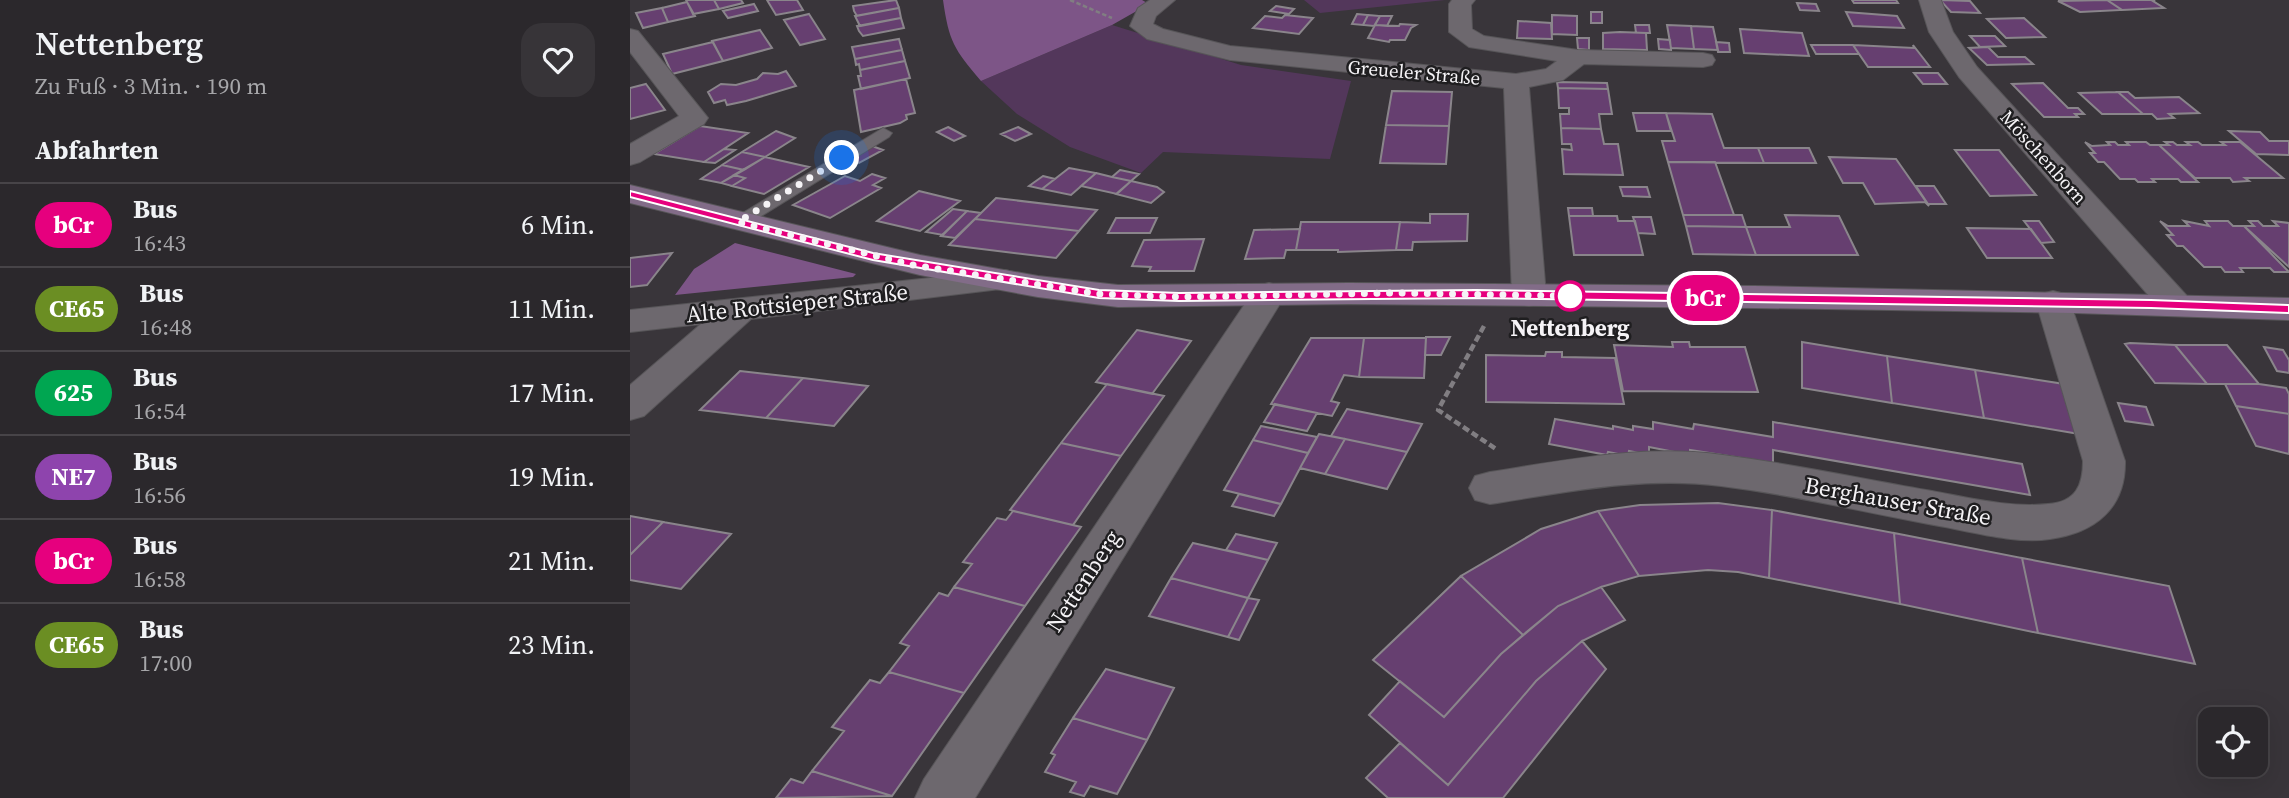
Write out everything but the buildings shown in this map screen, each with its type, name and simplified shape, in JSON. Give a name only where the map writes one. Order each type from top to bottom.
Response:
[{"type":"street","points":[[1140,23],[1146,13],[1164,0]]},
{"type":"street","points":[[1464,0],[1460,4],[1461,32],[1477,42],[1578,57],[1703,60]]},
{"type":"street","name":"Möschenborn","points":[[1930,0],[1941,32],[1968,72],[2175,304]]},
{"type":"street","name":"Greueler Straße","points":[[1140,23],[1144,29],[1155,34],[1230,53],[1516,82],[1554,75],[1578,57]]},
{"type":"street","points":[[630,36],[695,118],[630,156]]},
{"type":"street","points":[[1516,82],[1529,295]]},
{"type":"street","points":[[630,194],[877,257],[1005,280],[1137,297],[1269,294],[1529,295],[2175,304],[2289,309]]},
{"type":"street","name":"Alte Rottsieper Straße","points":[[630,321],[1005,280]]},
{"type":"street","name":"Nettenberg","points":[[943,798],[1269,294]]},
{"type":"street","name":"Berghauser Straße","points":[[1490,488],[1627,467],[1709,470],[1751,474],[1993,519],[2049,522],[2077,514],[2094,501],[2104,481],[2104,461],[2053,302]]},
{"type":"street","points":[[630,406],[740,310]]},
{"type":"lane","points":[[738,222],[883,133]]},
{"type":"path","points":[[1070,0],[1101,15],[1140,23]]},
{"type":"path","points":[[1477,435],[1438,410],[1490,315]]},
{"type":"shaded area","points":[[943,0],[1142,0],[1149,4],[1112,25],[981,81],[954,44]]},
{"type":"shaded area","points":[[1304,0],[1445,0],[1320,13]]},
{"type":"shaded area","points":[[1112,25],[1241,65],[1351,81],[1330,159],[1163,152],[1141,173],[1070,147],[1017,114],[981,81]]},
{"type":"shaded area","points":[[735,243],[856,274],[853,277],[675,295],[694,269]]},
{"type":"bus line","name":"bCr","points":[[630,194],[873,257],[1046,287],[1137,297],[1396,293],[2151,304],[2289,309]]},
{"type":"place","name":"Nettenberg","points":[[1570,296]]},
{"type":"route","points":[[842,158],[738,222],[913,265],[1099,294],[1137,297],[1396,293],[1570,296]]}]
